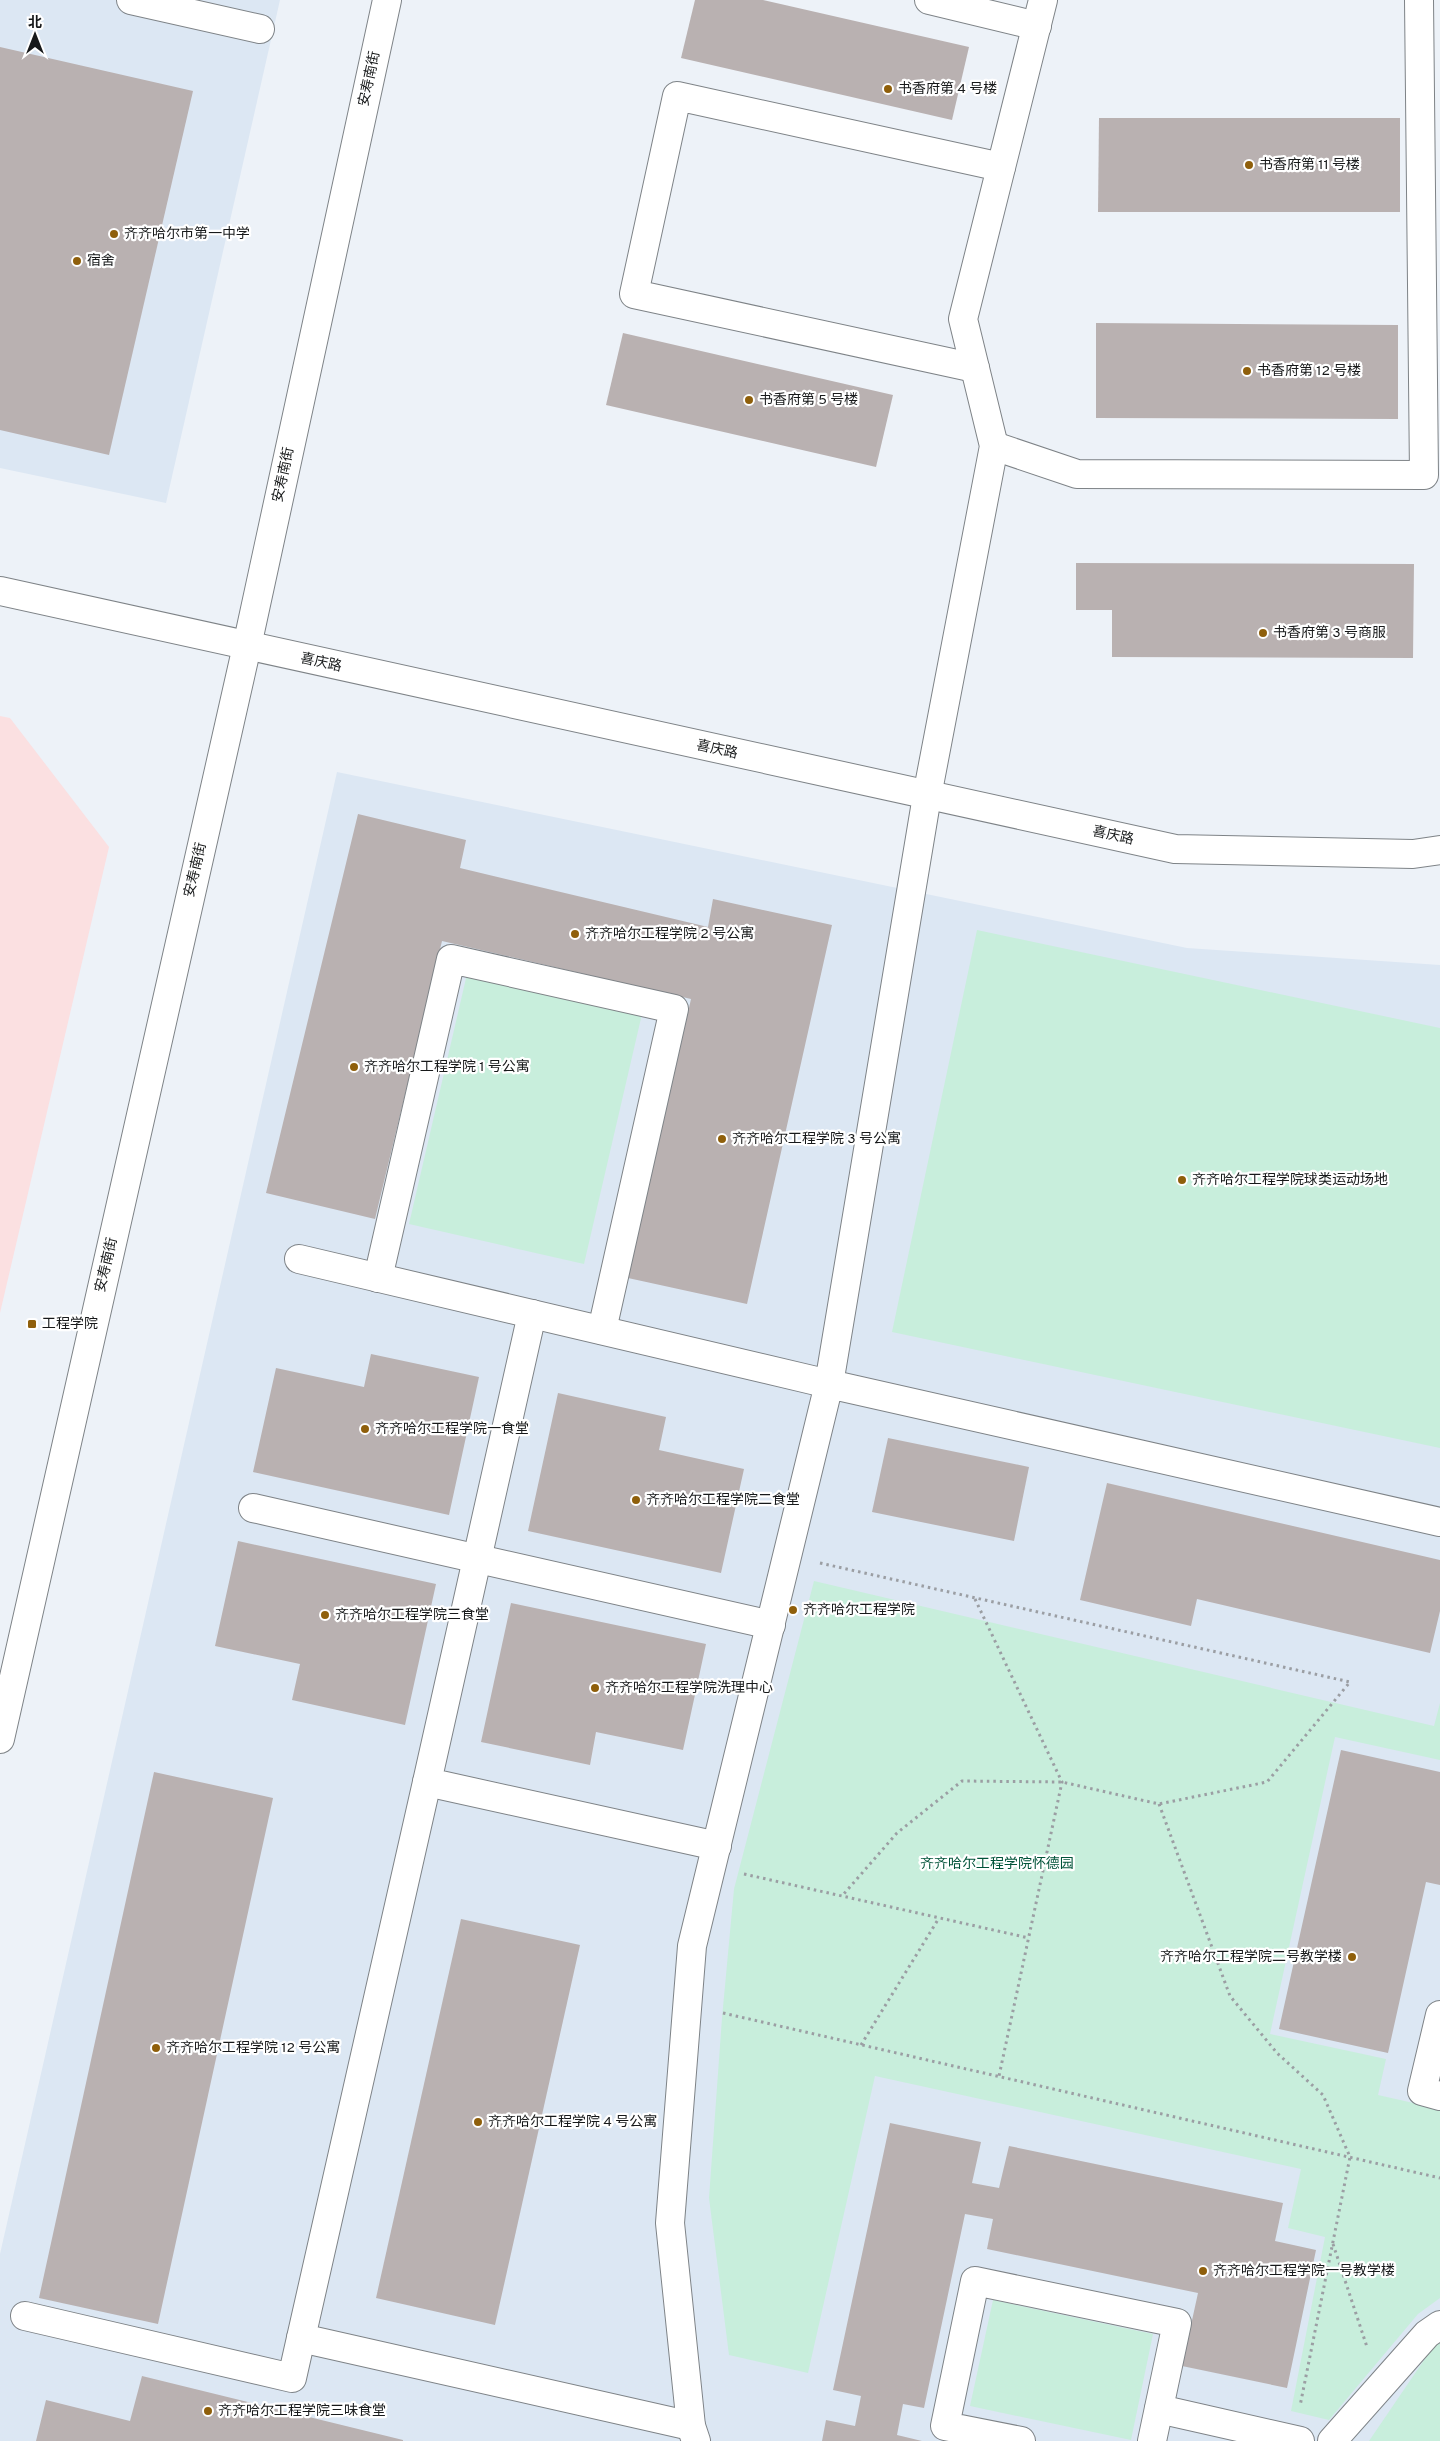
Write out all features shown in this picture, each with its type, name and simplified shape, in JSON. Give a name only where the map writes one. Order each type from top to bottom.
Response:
[{"type":"street","points":[[131,0],[260,29]]},
{"type":"street","name":"安寿南街","points":[[0,1739],[247,646],[387,0]]},
{"type":"street","points":[[302,2338],[694,2433],[670,2223],[692,1946],[829,1384],[926,796],[994,446],[963,319],[1040,13],[929,0]]},
{"type":"street","points":[[994,446],[1077,474],[1424,475],[1419,0]]},
{"type":"street","points":[[975,368],[634,294],[677,96],[1001,167]]},
{"type":"street","name":"喜庆路","points":[[0,591],[1175,850],[1413,854],[1440,850]]},
{"type":"street","points":[[378,1278],[451,959],[674,1009],[602,1330]]},
{"type":"street","points":[[299,1259],[829,1384],[1440,1522]]},
{"type":"street","points":[[25,2316],[292,2378],[532,1314]]},
{"type":"street","points":[[253,1508],[771,1624]]},
{"type":"street","points":[[427,1782],[714,1857]]},
{"type":"street","points":[[1440,2015],[1422,2091],[1440,2096]]},
{"type":"street","points":[[1021,2441],[945,2426],[976,2281],[1176,2323],[1152,2441]]},
{"type":"street","points":[[1332,2441],[1427,2334],[1440,2325]]},
{"type":"street","points":[[1159,2409],[1296,2440]]},
{"type":"path","points":[[788,1556],[1350,1682],[1267,1782],[1159,1804],[1062,1782],[962,1781],[897,1833],[842,1896]]},
{"type":"path","points":[[975,1598],[1062,1782],[999,2077]]},
{"type":"path","points":[[1159,1804],[1230,1996],[1277,2053],[1323,2095],[1350,2157],[1296,2440]]},
{"type":"path","points":[[714,1857],[842,1896],[1029,1938]]},
{"type":"path","points":[[861,2045],[939,1918]]},
{"type":"path","points":[[688,2005],[1440,2178]]},
{"type":"path","points":[[1332,2244],[1380,2386]]},
{"type":"shaded area","name":"齐齐哈尔市第一中学","points":[[0,0],[280,0],[166,503],[0,468]]},
{"type":"shaded area","points":[[0,716],[10,718],[109,847],[0,1313]]},
{"type":"shaded area","name":"齐齐哈尔工程学院","points":[[337,772],[1187,948],[1440,965],[1440,2441],[0,2441],[0,2254]]},
{"type":"green space","name":"齐齐哈尔工程学院球类运动场地","points":[[977,930],[1440,1028],[1440,1448],[892,1332]]},
{"type":"green space","points":[[467,974],[642,1014],[584,1264],[409,1224]]},
{"type":"green space","name":"齐齐哈尔工程学院怀德园","points":[[814,1581],[1434,1726],[1440,1703],[1440,1760],[1335,1737],[1270,2034],[1386,2059],[1378,2095],[1440,2109],[1440,2298],[1418,2314],[1329,2420],[1291,2411],[1325,2237],[1288,2228],[1301,2169],[875,2076],[808,2373],[729,2355],[709,2198],[722,2018],[734,1889]]},
{"type":"green space","points":[[993,2300],[1153,2334],[1131,2440],[970,2406]]},
{"type":"green space","points":[[1440,2339],[1440,2441],[1369,2441],[1437,2341]]},
{"type":"building","name":"书香府第 4 号楼","points":[[695,0],[763,0],[969,47],[952,120],[681,58]]},
{"type":"building","name":"宿舍","points":[[0,47],[193,91],[109,455],[0,430]]},
{"type":"building","name":"书香府第 11 号楼","points":[[1099,118],[1400,118],[1400,212],[1098,212]]},
{"type":"building","name":"书香府第 12 号楼","points":[[1096,323],[1398,325],[1398,419],[1096,418]]},
{"type":"building","name":"书香府第 5 号楼","points":[[623,333],[893,395],[876,467],[606,405]]},
{"type":"building","name":"书香府第 3 号商服","points":[[1076,563],[1414,564],[1413,658],[1112,657],[1112,610],[1076,610]]},
{"type":"building","points":[[358,814],[466,840],[460,868],[708,927],[713,899],[832,925],[747,1304],[628,1278],[691,999],[442,941],[375,1219],[266,1193]]},
{"type":"building","name":"齐齐哈尔工程学院一食堂","points":[[371,1354],[479,1377],[449,1515],[253,1472],[276,1368],[364,1387]]},
{"type":"building","name":"齐齐哈尔工程学院二食堂","points":[[558,1393],[666,1417],[659,1450],[744,1469],[721,1573],[528,1531]]},
{"type":"building","points":[[888,1438],[1029,1467],[1014,1541],[872,1512]]},
{"type":"building","points":[[1107,1483],[1440,1560],[1440,1611],[1430,1653],[1197,1599],[1191,1626],[1080,1600]]},
{"type":"building","name":"齐齐哈尔工程学院三食堂","points":[[238,1541],[436,1584],[405,1725],[292,1700],[300,1664],[215,1646]]},
{"type":"building","name":"齐齐哈尔工程学院洗理中心","points":[[511,1603],[706,1644],[683,1750],[596,1732],[590,1765],[481,1742]]},
{"type":"building","name":"齐齐哈尔工程学院二号教学楼","points":[[1341,1750],[1440,1772],[1440,1885],[1426,1882],[1388,2053],[1279,2029]]},
{"type":"building","name":"齐齐哈尔工程学院 12 号公寓","points":[[154,1772],[273,1798],[158,2324],[39,2298]]},
{"type":"building","name":"齐齐哈尔工程学院 4 号公寓","points":[[461,1919],[580,1945],[495,2325],[376,2298]]},
{"type":"building","name":"齐齐哈尔工程学院一号教学楼","points":[[890,2123],[981,2142],[972,2183],[999,2188],[1009,2146],[1283,2203],[1275,2241],[1316,2250],[1287,2388],[1182,2366],[1198,2293],[987,2249],[993,2219],[965,2214],[924,2408],[903,2404],[897,2435],[922,2441],[822,2441],[826,2420],[855,2426],[861,2396],[833,2390]]},
{"type":"building","name":"齐齐哈尔工程学院三味食堂","points":[[142,2376],[403,2441],[36,2441],[46,2400],[130,2421]]},
{"type":"place","name":"书香府第 4 号楼","points":[[888,89]]},
{"type":"place","name":"书香府第 11 号楼","points":[[1249,165]]},
{"type":"place","name":"齐齐哈尔市第一中学","points":[[114,234]]},
{"type":"place","name":"宿舍","points":[[77,261]]},
{"type":"place","name":"书香府第 12 号楼","points":[[1247,371]]},
{"type":"place","name":"书香府第 5 号楼","points":[[749,400]]},
{"type":"place","name":"书香府第 3 号商服","points":[[1263,633]]},
{"type":"place","name":"齐齐哈尔工程学院 2 号公寓","points":[[575,934]]},
{"type":"place","name":"齐齐哈尔工程学院 1 号公寓","points":[[354,1067]]},
{"type":"place","name":"齐齐哈尔工程学院 3 号公寓","points":[[722,1139]]},
{"type":"place","name":"齐齐哈尔工程学院球类运动场地","points":[[1182,1180]]},
{"type":"place","name":"工程学院","points":[[32,1324]]},
{"type":"place","name":"齐齐哈尔工程学院一食堂","points":[[365,1429]]},
{"type":"place","name":"齐齐哈尔工程学院二食堂","points":[[636,1500]]},
{"type":"place","name":"齐齐哈尔工程学院","points":[[793,1610]]},
{"type":"place","name":"齐齐哈尔工程学院三食堂","points":[[325,1615]]},
{"type":"place","name":"齐齐哈尔工程学院洗理中心","points":[[595,1688]]},
{"type":"place","name":"齐齐哈尔工程学院二号教学楼","points":[[1352,1957]]},
{"type":"place","name":"齐齐哈尔工程学院 12 号公寓","points":[[156,2048]]},
{"type":"place","name":"齐齐哈尔工程学院 4 号公寓","points":[[478,2122]]},
{"type":"place","name":"齐齐哈尔工程学院一号教学楼","points":[[1203,2271]]},
{"type":"place","name":"齐齐哈尔工程学院三味食堂","points":[[208,2411]]}]
